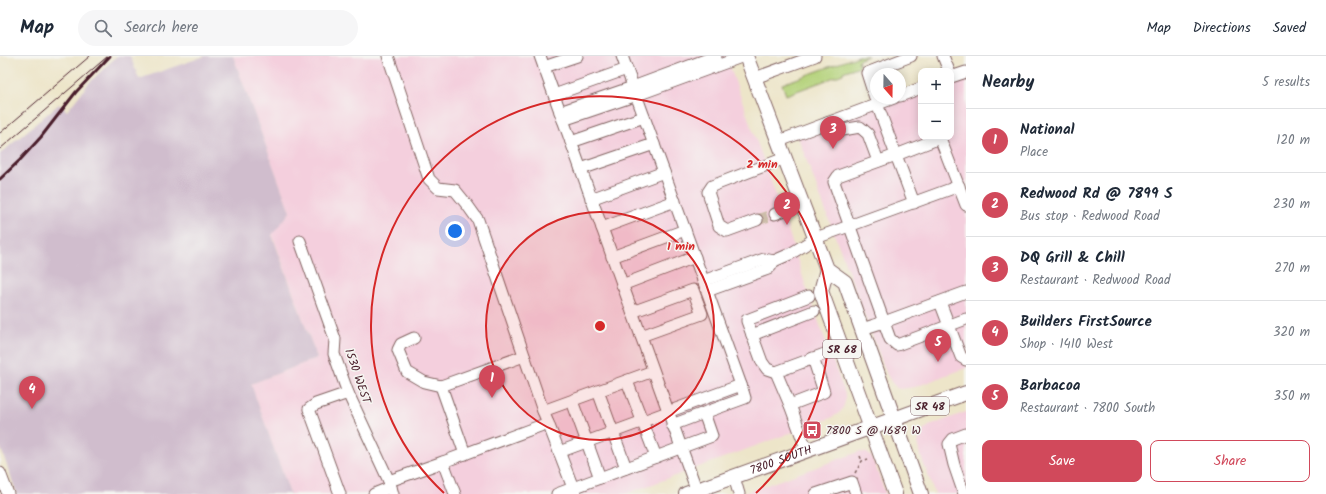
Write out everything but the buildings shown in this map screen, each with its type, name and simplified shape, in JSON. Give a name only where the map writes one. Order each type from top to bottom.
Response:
[{"type":"main road","points":[[745,56],[755,78],[827,269]]},
{"type":"main road","name":"SR 68","points":[[895,494],[821,291],[827,269],[845,282],[921,494]]},
{"type":"main road","name":"7800 SOUTH","points":[[693,493],[966,393]]},
{"type":"street","points":[[388,56],[429,179],[438,188],[455,190],[478,220],[524,356],[574,491]]},
{"type":"street","points":[[540,56],[681,448],[693,493]]},
{"type":"street","points":[[544,68],[577,56]]},
{"type":"street","points":[[622,56],[746,398],[672,425]]},
{"type":"street","points":[[635,91],[716,56]]},
{"type":"street","points":[[561,116],[745,56]]},
{"type":"street","points":[[755,78],[815,56]]},
{"type":"street","points":[[881,68],[911,56]]},
{"type":"street","points":[[943,56],[948,68]]},
{"type":"street","points":[[554,95],[627,69]]},
{"type":"street","points":[[954,76],[966,72]]},
{"type":"street","points":[[906,94],[918,89]]},
{"type":"street","points":[[779,141],[877,104],[914,203]]},
{"type":"street","points":[[571,142],[644,117]]},
{"type":"street","points":[[827,123],[833,130],[837,131],[860,127],[865,130],[878,161]]},
{"type":"street","points":[[966,205],[940,138],[838,176],[834,182],[890,338],[897,345],[966,319]]},
{"type":"street","points":[[581,169],[654,144]]},
{"type":"street","points":[[757,220],[728,231],[719,226],[708,192],[712,186],[785,158]]},
{"type":"street","points":[[591,199],[664,172]]},
{"type":"street","points":[[705,286],[764,259],[774,261],[790,254],[816,238],[959,186]]},
{"type":"street","points":[[602,228],[674,201]]},
{"type":"street","points":[[775,214],[803,203]]},
{"type":"street","points":[[612,257],[685,230]]},
{"type":"street","name":"1530 WEST","points":[[300,241],[335,340],[334,354],[348,394],[391,487]]},
{"type":"street","points":[[622,285],[695,257]]},
{"type":"street","points":[[632,312],[693,290],[702,314],[641,336]]},
{"type":"street","points":[[862,329],[966,292]]},
{"type":"street","points":[[809,296],[747,320],[747,323],[762,362],[767,369],[776,372],[830,352]]},
{"type":"street","points":[[940,302],[960,357],[966,360]]},
{"type":"street","points":[[752,335],[814,311]]},
{"type":"street","points":[[414,338],[401,344],[398,350],[407,372],[424,382],[441,386],[524,356]]},
{"type":"street","points":[[790,405],[824,392],[813,358]]},
{"type":"street","points":[[544,412],[653,371]]},
{"type":"street","points":[[776,372],[807,451]]},
{"type":"street","points":[[627,381],[656,457]]},
{"type":"street","points":[[559,452],[741,385]]},
{"type":"street","points":[[441,386],[465,454]]},
{"type":"street","points":[[598,391],[626,468]]},
{"type":"street","points":[[340,494],[309,409],[316,404],[348,394]]},
{"type":"street","points":[[572,401],[600,478]]},
{"type":"street","points":[[556,494],[574,491],[600,478],[712,436],[704,413]]},
{"type":"street","points":[[374,494],[443,462],[548,423]]},
{"type":"street","points":[[964,494],[954,465],[949,444],[953,439],[966,434]]},
{"type":"street","points":[[443,462],[455,494]]},
{"type":"street","points":[[0,472],[8,494]]},
{"type":"street","points":[[734,477],[739,494]]},
{"type":"street","points":[[816,494],[836,490],[852,482],[856,494]]},
{"type":"path","points":[[860,456],[862,461]]},
{"type":"path","points":[[853,477],[862,461],[868,459]]},
{"type":"shaded area","points":[[117,56],[130,56],[139,79],[205,56],[233,56],[290,212],[272,235],[317,358],[251,384],[290,494],[17,494],[0,446],[0,154],[59,104],[67,111],[89,83]]},
{"type":"shaded area","points":[[233,56],[726,56],[845,394],[845,402],[842,410],[831,418],[626,494],[290,494],[251,384],[317,358],[272,234],[290,212]]},
{"type":"shaded area","points":[[966,71],[966,368],[915,387],[900,389],[892,383],[887,375],[796,132],[874,104],[906,104],[906,92],[918,88],[918,140],[954,140],[954,75]]},
{"type":"shaded area","points":[[966,412],[966,494],[935,494],[919,451],[919,437],[929,426]]},
{"type":"shaded area","points":[[859,452],[867,453],[872,457],[886,494],[741,494]]},
{"type":"green space","points":[[859,56],[868,56],[858,60],[860,66],[843,72],[843,74],[786,95],[782,84]]},
{"type":"tunnel","points":[[757,220],[775,214]]},
{"type":"tram line","points":[[0,133],[90,56]]},
{"type":"tram line","points":[[0,149],[108,56]]},
{"type":"railway","points":[[0,179],[41,137],[76,92],[110,56]]},
{"type":"place","name":"DQ Grill & Chill","points":[[833,149]]},
{"type":"place","name":"Redwood Rd @ 7899 S","points":[[787,225]]},
{"type":"place","name":"Barbacoa","points":[[938,362]]},
{"type":"place","name":"National","points":[[492,398]]},
{"type":"place","name":"Builders FirstSource","points":[[32,409]]},
{"type":"place","name":"7800 S @ 1689 W","points":[[812,430]]}]
